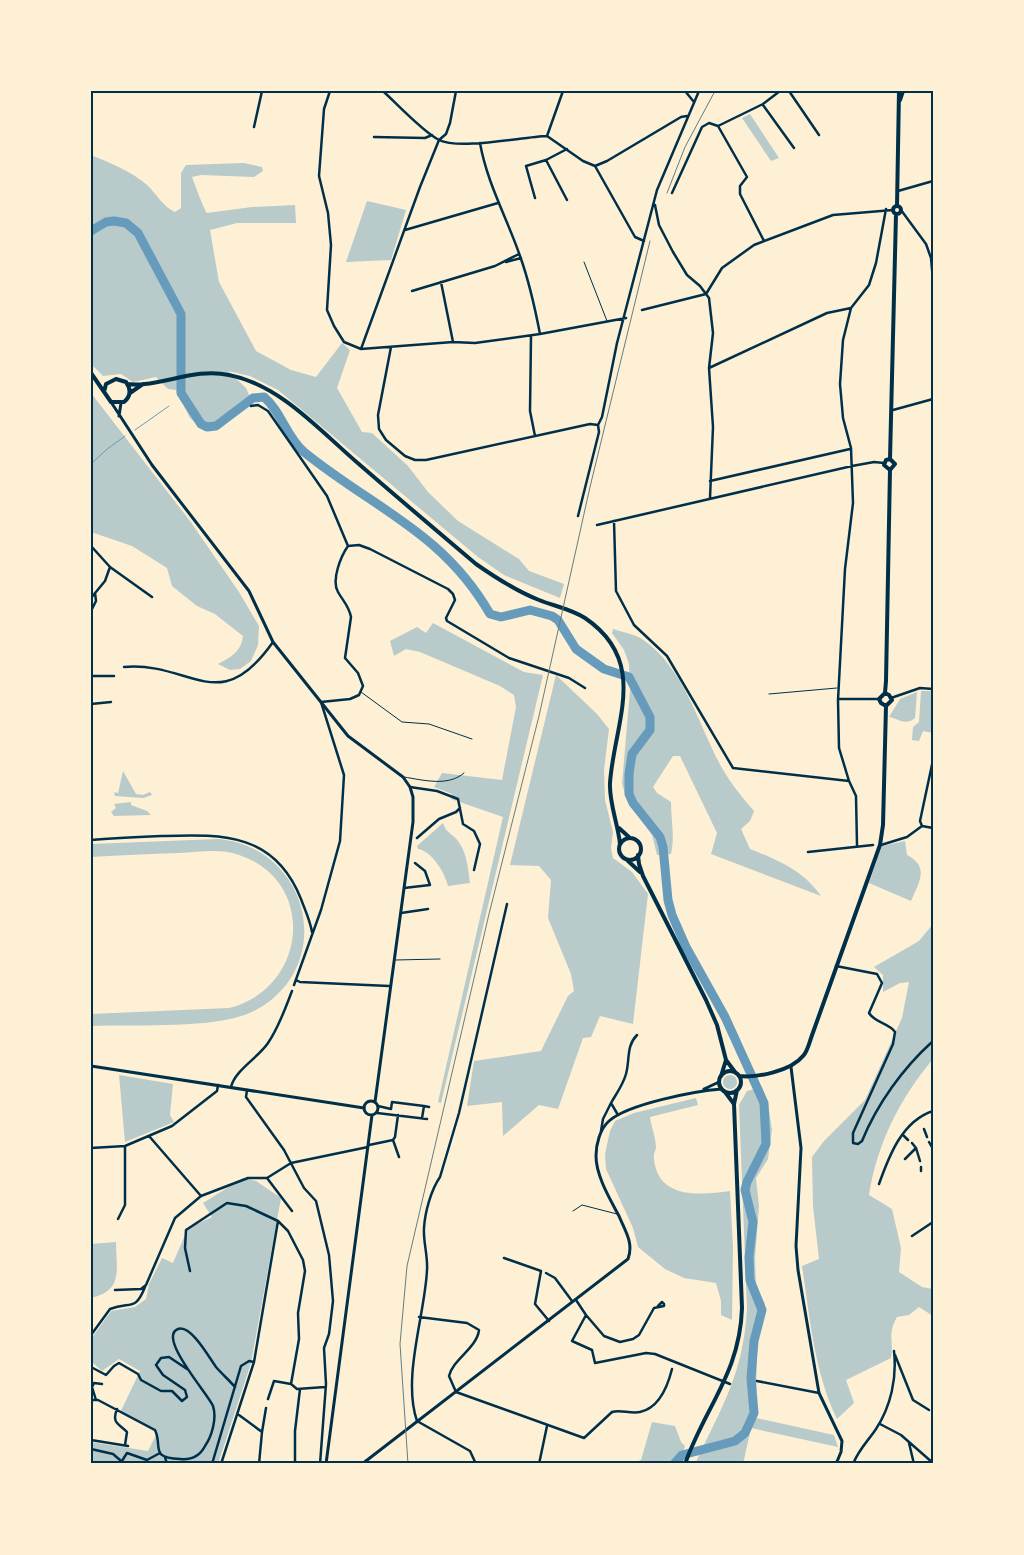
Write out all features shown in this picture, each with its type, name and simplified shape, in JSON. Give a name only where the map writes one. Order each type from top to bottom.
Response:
[{"type":"main road","points":[[886,706],[880,703],[880,699],[886,693],[890,470],[895,464],[890,459],[893,410],[896,214],[893,210],[897,206],[901,91]]},
{"type":"main road","points":[[896,214],[901,210],[897,206]]},
{"type":"main road","points":[[91,373],[112,402],[121,403],[126,400],[130,393],[143,384]]},
{"type":"main road","points":[[94,378],[108,382],[118,378],[128,384],[143,384],[203,373],[224,374],[245,379],[277,396],[491,576],[521,592],[575,613],[592,624],[608,642],[620,666],[624,684],[624,702],[612,757],[610,786],[618,827],[619,850],[625,859],[635,866],[643,876],[706,1000],[717,1025],[726,1060],[741,1082]]},
{"type":"main road","points":[[104,392],[108,382]]},
{"type":"main road","points":[[128,384],[130,393]]},
{"type":"main road","points":[[890,459],[884,463],[885,468],[890,470]]},
{"type":"main road","points":[[685,1464],[690,1448],[729,1374],[740,1335],[742,1308],[734,1104],[737,1090],[741,1082],[747,1077],[790,1066],[803,1056],[811,1038],[880,845],[883,825],[886,706],[891,702],[891,698],[886,693]]},
{"type":"main road","points":[[618,827],[630,838],[636,840],[640,846],[638,856],[643,876]]},
{"type":"main road","points":[[620,844],[630,838]]},
{"type":"main road","points":[[625,859],[632,860],[638,856]]},
{"type":"main road","points":[[726,1060],[719,1082],[722,1090],[734,1104]]},
{"type":"main road","points":[[721,1076],[726,1072],[747,1077]]},
{"type":"main road","points":[[722,1090],[731,1093],[737,1090]]},
{"type":"street","points":[[254,127],[262,91]]},
{"type":"street","points":[[330,91],[324,109],[319,176],[328,213],[331,245],[327,310],[344,342],[361,349],[453,342],[475,343],[531,336],[626,318]]},
{"type":"street","points":[[383,91],[439,140],[460,144],[547,136],[583,161],[595,166],[635,237],[644,241]]},
{"type":"street","points":[[361,349],[439,140],[446,134],[456,91]]},
{"type":"street","points":[[547,136],[563,91]]},
{"type":"street","points":[[685,91],[694,102]]},
{"type":"street","points":[[578,516],[599,432],[598,425],[602,417],[617,343],[626,318],[660,184],[699,91]]},
{"type":"street","points":[[718,126],[763,104],[780,91]]},
{"type":"street","points":[[789,91],[819,135]]},
{"type":"street","points":[[763,104],[794,148]]},
{"type":"street","points":[[595,166],[607,161],[681,116],[687,116]]},
{"type":"street","points":[[672,193],[702,127],[709,123],[718,126],[747,177],[740,186],[740,194],[764,241]]},
{"type":"street","points":[[374,137],[425,138],[432,135]]},
{"type":"street","points":[[480,143],[484,169],[520,256],[530,288],[540,334]]},
{"type":"street","points":[[535,198],[526,166],[546,160],[567,149]]},
{"type":"street","points":[[546,160],[567,200]]},
{"type":"street","points":[[898,191],[933,181]]},
{"type":"street","points":[[405,230],[498,203]]},
{"type":"street","points":[[655,205],[659,225],[673,252],[687,274],[706,294],[713,334],[709,368],[713,414],[710,498]]},
{"type":"street","points":[[857,845],[856,796],[849,781],[839,748],[838,688],[845,569],[853,503],[851,448],[843,418],[840,384],[844,340],[851,308],[869,284],[876,263],[886,209]]},
{"type":"street","points":[[642,310],[706,294],[722,268],[747,249],[764,241],[833,215],[861,214],[886,209],[893,210]]},
{"type":"street","points":[[901,210],[926,244],[931,258],[933,281]]},
{"type":"street","points":[[412,291],[495,266],[520,256]]},
{"type":"street","points":[[441,282],[453,342]]},
{"type":"street","points":[[709,368],[827,313],[851,308]]},
{"type":"street","points":[[531,336],[530,411],[536,436]]},
{"type":"street","points":[[391,347],[378,423],[384,437],[405,456],[415,460],[426,460],[590,424],[598,425]]},
{"type":"street","points":[[893,410],[933,399]]},
{"type":"street","points":[[112,402],[119,417],[168,486],[249,591],[273,642],[348,736],[403,777],[410,787],[413,797],[412,822],[375,1102],[378,1106],[391,1109]]},
{"type":"street","points":[[119,417],[121,403]]},
{"type":"street","points":[[251,406],[258,405],[268,412],[311,473],[335,512],[348,546],[335,578],[335,585],[337,592],[350,610],[351,617],[345,658],[362,678],[361,691],[359,695],[350,700],[322,702]]},
{"type":"street","points":[[710,481],[851,448]]},
{"type":"street","points":[[597,524],[852,466],[874,462],[884,463]]},
{"type":"street","points":[[614,521],[616,591],[634,625],[667,656],[733,768],[849,781]]},
{"type":"street","points":[[348,546],[359,545],[370,549],[448,589],[453,594],[455,600],[446,616],[447,621],[509,658],[569,678],[585,688]]},
{"type":"street","points":[[91,546],[110,567],[152,597]]},
{"type":"street","points":[[91,598],[105,581],[110,567]]},
{"type":"street","points":[[91,611],[96,601],[96,593]]},
{"type":"street","points":[[124,667],[155,668],[202,681],[227,682],[251,670],[273,642]]},
{"type":"street","points":[[91,676],[114,676]]},
{"type":"street","points":[[891,698],[920,688],[933,689]]},
{"type":"street","points":[[838,699],[880,699]]},
{"type":"street","points":[[91,704],[111,702]]},
{"type":"street","points":[[294,985],[313,933],[340,840],[344,793],[343,768],[322,702]]},
{"type":"street","points":[[922,826],[920,821],[933,760]]},
{"type":"street","points":[[410,787],[446,794],[458,799],[463,824],[474,831],[480,844],[474,870]]},
{"type":"street","points":[[417,838],[439,819],[456,812],[460,807]]},
{"type":"street","points":[[880,845],[907,837],[922,826],[933,828]]},
{"type":"street","points":[[91,840],[210,835],[245,841],[266,852],[282,866],[296,888],[313,933]]},
{"type":"street","points":[[808,852],[857,845],[873,845]]},
{"type":"street","points":[[403,888],[430,885],[425,871],[415,863]]},
{"type":"street","points":[[476,1464],[470,1451],[417,1421],[413,1409],[413,1384],[419,1317],[427,1270],[424,1228],[434,1186],[440,1177],[459,1113],[507,904]]},
{"type":"street","points":[[399,913],[428,909]]},
{"type":"street","points":[[308,916],[312,920],[318,917]]},
{"type":"street","points":[[836,966],[877,974],[882,983],[869,1013],[871,1017],[891,1027],[895,1032],[893,1044],[855,1127],[851,1138],[853,1143],[858,1144],[862,1141],[878,1108],[894,1084],[933,1041]]},
{"type":"street","points":[[296,980],[300,982],[389,986]]},
{"type":"street","points":[[231,1087],[239,1073],[267,1045],[279,1026],[292,991]]},
{"type":"street","points":[[362,1464],[628,1259],[631,1244],[603,1181],[596,1158],[603,1119],[622,1086],[631,1041],[637,1036]]},
{"type":"street","points":[[91,1066],[364,1108]]},
{"type":"street","points":[[790,1066],[801,1148],[796,1246],[798,1270],[819,1393],[842,1441],[841,1452],[836,1464]]},
{"type":"street","points":[[702,1091],[719,1082]]},
{"type":"street","points":[[91,1148],[125,1146],[182,1120],[217,1091],[218,1086]]},
{"type":"street","points":[[247,1090],[246,1097],[291,1162],[304,1188],[316,1202],[329,1255],[333,1301],[329,1334],[324,1348],[325,1387],[322,1410],[320,1464]]},
{"type":"street","points":[[601,1132],[608,1122],[632,1109],[702,1091],[722,1090]]},
{"type":"street","points":[[364,1108],[369,1102],[375,1102]]},
{"type":"street","points":[[390,1113],[392,1102],[429,1107]]},
{"type":"street","points":[[611,1103],[618,1115]]},
{"type":"street","points":[[377,1113],[378,1106]]},
{"type":"street","points":[[422,1118],[424,1106]]},
{"type":"street","points":[[364,1108],[366,1113],[372,1115],[390,1113],[427,1119]]},
{"type":"street","points":[[879,1184],[887,1162],[903,1135],[916,1118],[933,1112]]},
{"type":"street","points":[[398,1114],[393,1140],[398,1157]]},
{"type":"street","points":[[326,1464],[372,1115]]},
{"type":"street","points":[[916,1118],[920,1123]]},
{"type":"street","points":[[924,1129],[927,1136]]},
{"type":"street","points":[[903,1135],[908,1140]]},
{"type":"street","points":[[149,1136],[201,1196]]},
{"type":"street","points":[[91,1335],[110,1309],[134,1305],[140,1301],[174,1218],[201,1196],[248,1178],[267,1178],[291,1162],[393,1140]]},
{"type":"street","points":[[930,1142],[932,1148]]},
{"type":"street","points":[[912,1143],[916,1148],[920,1161]]},
{"type":"street","points":[[118,1219],[125,1204],[125,1146]]},
{"type":"street","points":[[905,1159],[916,1148]]},
{"type":"street","points":[[267,1178],[292,1211]]},
{"type":"street","points":[[190,1271],[184,1241],[186,1230],[227,1203],[246,1206],[278,1221],[296,1245],[305,1271],[298,1313],[298,1345],[291,1384]]},
{"type":"street","points":[[221,1464],[254,1362],[278,1221]]},
{"type":"street","points":[[912,1236],[933,1222]]},
{"type":"street","points":[[504,1258],[541,1271],[535,1304],[549,1321]]},
{"type":"street","points":[[546,1273],[555,1278],[604,1336],[620,1342],[633,1339],[639,1335],[654,1308],[658,1306]]},
{"type":"street","points":[[115,1290],[141,1289],[146,1285]]},
{"type":"street","points":[[586,1315],[572,1341],[592,1350],[594,1363],[646,1353],[655,1354],[730,1384]]},
{"type":"street","points":[[419,1317],[468,1323],[478,1330],[472,1343],[450,1369],[448,1376],[456,1392],[584,1438],[612,1412],[641,1412],[650,1406],[664,1392],[672,1369]]},
{"type":"street","points":[[102,1384],[94,1383],[92,1387],[96,1396],[93,1400],[117,1409],[155,1430],[156,1444],[160,1453],[165,1456],[182,1459],[196,1456],[204,1449],[212,1428],[213,1407],[188,1370],[173,1340],[174,1333],[178,1329],[185,1328],[191,1333],[217,1369],[235,1387]]},
{"type":"street","points":[[853,1464],[862,1445],[880,1424],[891,1401],[894,1351],[912,1400],[929,1410]]},
{"type":"street","points":[[91,1366],[106,1376],[114,1366],[120,1363],[138,1374],[141,1380],[161,1391],[172,1391],[182,1401],[187,1397],[185,1390],[163,1375],[156,1365],[161,1358],[169,1357],[188,1370]]},
{"type":"street","points":[[212,1464],[241,1366],[249,1361],[254,1362]]},
{"type":"street","points":[[268,1398],[274,1381],[291,1384],[293,1388],[300,1389],[325,1387]]},
{"type":"street","points":[[757,1381],[819,1393]]},
{"type":"street","points":[[295,1464],[295,1431],[300,1389]]},
{"type":"street","points":[[259,1464],[266,1408]]},
{"type":"street","points":[[91,1440],[126,1446],[127,1432],[116,1424],[114,1418],[117,1409]]},
{"type":"street","points":[[238,1414],[262,1432]]},
{"type":"street","points":[[880,1424],[901,1435],[933,1463]]},
{"type":"street","points":[[540,1464],[547,1426]]},
{"type":"street","points":[[908,1442],[914,1464]]},
{"type":"street","points":[[91,1449],[113,1454],[120,1462],[127,1453],[147,1460],[160,1453]]},
{"type":"street","points":[[165,1456],[167,1464]]},
{"type":"lane","points":[[584,262],[608,321]]},
{"type":"lane","points":[[769,694],[838,688]]},
{"type":"lane","points":[[361,691],[402,722],[429,724],[472,739]]},
{"type":"lane","points":[[403,777],[442,782],[452,780],[464,773]]},
{"type":"lane","points":[[393,960],[440,959]]},
{"type":"lane","points":[[573,1210],[582,1205],[618,1214]]},
{"type":"shaded area","points":[[750,114],[779,158],[771,161],[742,118]]},
{"type":"shaded area","points":[[91,155],[134,176],[147,185],[167,207],[175,212],[181,208],[181,173],[186,165],[244,163],[262,167],[263,171],[254,177],[201,175],[192,177],[207,213],[252,207],[295,205],[296,223],[237,223],[210,230],[219,282],[256,351],[291,370],[316,377],[342,343],[350,350],[337,388],[362,432],[372,433],[408,466],[428,492],[458,521],[519,559],[529,571],[564,584],[560,598],[504,575],[478,557],[278,390],[250,376],[228,371],[246,388],[253,404],[222,425],[205,431],[190,418],[176,390],[168,389],[156,377],[133,382],[121,374],[103,376],[91,364],[91,201],[93,197]]},
{"type":"shaded area","points":[[367,201],[406,210],[391,260],[346,262]]},
{"type":"shaded area","points":[[91,393],[190,521],[239,592],[259,626],[258,645],[251,661],[240,669],[230,670],[218,664],[238,650],[243,636],[215,614],[197,606],[172,586],[167,568],[132,546],[91,532]]},
{"type":"shaded area","points":[[433,623],[524,672],[543,675],[441,1103],[438,1102],[503,817],[451,799],[452,794],[434,787],[442,773],[502,780],[516,707],[514,695],[500,686],[420,652],[406,649],[394,656],[390,641],[417,627],[426,633]]},
{"type":"shaded area","points":[[613,629],[642,639],[657,651],[680,681],[722,768],[754,811],[750,821],[741,829],[750,849],[790,867],[807,880],[821,896],[711,854],[717,833],[680,756],[673,756],[653,787],[657,793],[671,802],[673,835],[671,854],[657,855],[652,835],[628,802],[622,784],[630,690],[629,664],[624,650],[612,633]]},
{"type":"shaded area","points":[[556,675],[597,714],[609,729],[604,770],[605,800],[613,832],[611,848],[613,858],[632,872],[648,894],[633,1024],[600,1016],[591,1037],[583,1038],[558,1109],[539,1105],[503,1136],[502,1102],[467,1106],[474,1061],[541,1051],[568,996],[574,991],[571,974],[548,918],[551,880],[539,866],[510,865]]},
{"type":"shaded area","points":[[921,691],[933,691],[933,733],[923,731],[919,741],[912,740],[913,727],[919,722]]},
{"type":"shaded area","points":[[917,692],[915,718],[905,722],[889,717],[900,699]]},
{"type":"shaded area","points":[[123,771],[136,794],[143,795],[150,792],[152,795],[143,798],[115,796],[114,792],[118,793]]},
{"type":"shaded area","points":[[131,802],[131,805],[147,811],[151,815],[114,816],[111,812],[116,808],[114,804]]},
{"type":"shaded area","points":[[443,823],[447,831],[458,841],[463,851],[467,861],[470,883],[448,886],[444,875],[433,858],[418,849],[417,846]]},
{"type":"shaded area","points":[[218,839],[249,847],[274,863],[292,885],[302,911],[304,938],[297,965],[282,990],[256,1010],[221,1021],[176,1025],[91,1026],[91,1014],[229,1008],[255,997],[275,980],[287,958],[293,934],[291,910],[282,887],[264,868],[239,855],[217,851],[91,857],[91,844]]},
{"type":"shaded area","points":[[905,841],[907,855],[918,865],[921,875],[911,901],[869,883],[882,846]]},
{"type":"shaded area","points":[[933,924],[933,1059],[910,1090],[892,1122],[878,1158],[869,1195],[892,1209],[901,1248],[899,1272],[922,1287],[933,1289],[933,1316],[919,1307],[909,1315],[897,1317],[891,1333],[891,1358],[846,1380],[854,1403],[837,1419],[829,1401],[818,1363],[802,1266],[819,1259],[813,1206],[812,1157],[824,1141],[865,1100],[902,1018],[909,982],[900,983],[883,992],[883,975],[874,967],[919,941]]},
{"type":"shaded area","points":[[119,1075],[173,1084],[170,1115],[174,1122],[125,1142]]},
{"type":"shaded area","points":[[727,1075],[733,1075],[737,1082],[733,1089],[727,1089],[723,1085],[723,1079]]},
{"type":"shaded area","points":[[762,1087],[768,1104],[772,1130],[768,1159],[756,1178],[759,1206],[755,1259],[756,1285],[765,1304],[757,1339],[756,1418],[834,1435],[838,1447],[751,1428],[743,1464],[695,1464],[730,1390],[745,1332],[747,1309],[739,1105],[747,1091]]},
{"type":"shaded area","points":[[696,1098],[698,1105],[650,1117],[656,1144],[654,1158],[657,1172],[663,1182],[672,1188],[694,1193],[730,1191],[733,1246],[732,1320],[721,1315],[721,1301],[716,1283],[684,1278],[665,1269],[638,1247],[633,1228],[606,1169],[605,1154],[610,1131],[615,1121],[634,1113]]},
{"type":"shaded area","points":[[243,1178],[256,1181],[281,1198],[251,1363],[218,1464],[91,1464],[91,1442],[148,1451],[157,1433],[120,1413],[140,1371],[119,1359],[102,1371],[91,1361],[91,1339],[111,1311],[135,1307],[146,1299],[149,1284],[162,1258],[173,1263],[188,1228],[212,1217],[203,1203]]},
{"type":"shaded area","points":[[116,1242],[116,1278],[109,1290],[91,1298],[91,1244]]},
{"type":"shaded area","points":[[652,1422],[675,1426],[681,1442],[685,1446],[679,1464],[630,1464],[641,1460]]},
{"type":"waterway","points":[[91,231],[106,222],[114,221],[126,223],[138,233],[181,314],[181,393],[201,424],[207,427],[216,426],[253,398],[264,397],[304,452],[429,541],[451,562],[471,586],[490,614],[501,617],[530,610],[552,616],[558,620],[576,649],[604,669],[629,677],[650,717],[650,730],[632,754],[629,794],[633,803],[660,837],[663,847],[668,900],[672,915],[686,947],[725,1017],[764,1103],[766,1144],[747,1182],[745,1190],[753,1222],[749,1257],[750,1280],[762,1310],[754,1341],[751,1378],[754,1413],[745,1433],[735,1441],[682,1455],[674,1464]]},
{"type":"waterway","points":[[135,430],[169,406]]},
{"type":"waterway","points":[[91,464],[125,436]]},
{"type":"railway","points":[[667,193],[685,147],[715,91]]},
{"type":"railway","points":[[408,1464],[400,1344],[407,1266],[489,914],[539,716],[590,487],[650,241]]}]
